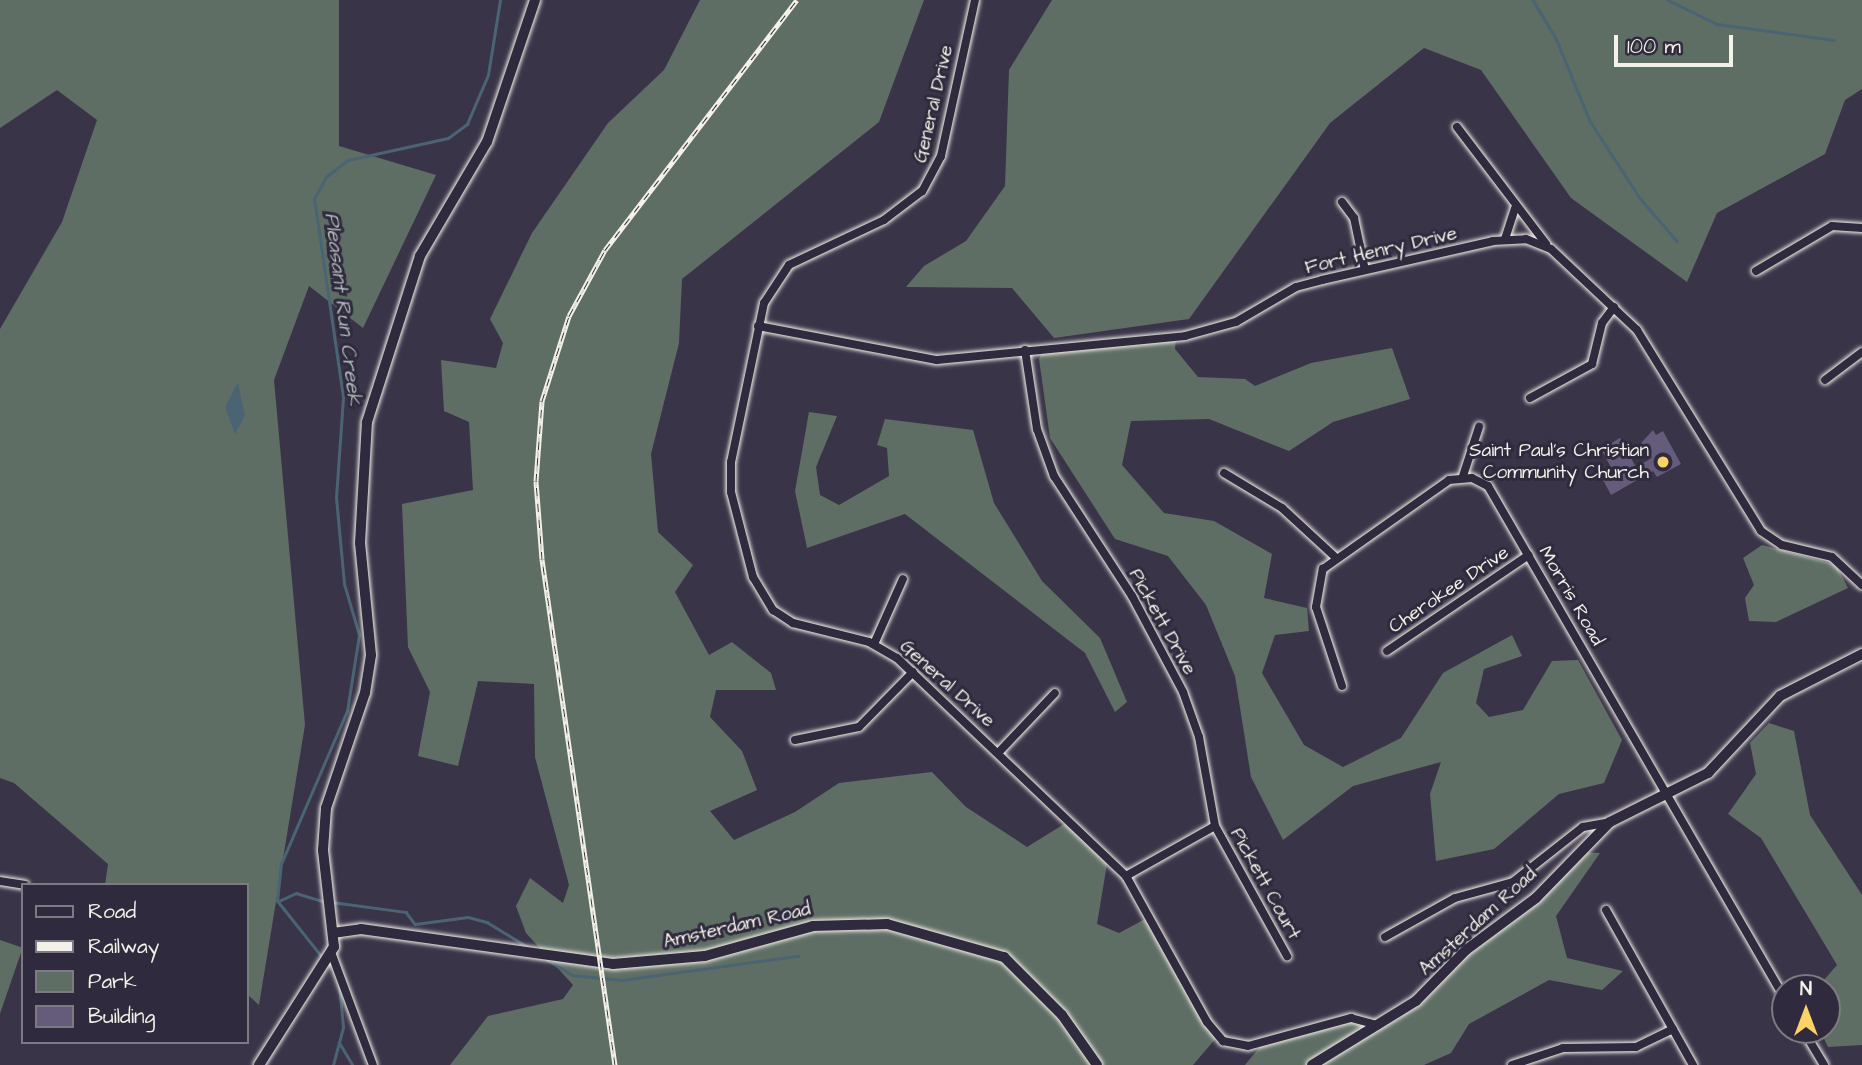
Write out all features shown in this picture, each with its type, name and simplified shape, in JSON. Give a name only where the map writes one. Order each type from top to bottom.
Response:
[{"type":"street","points":[[373,1065],[331,957],[333,933],[323,850],[326,808],[365,693],[371,655],[360,543],[364,436],[420,256],[487,142],[535,0]]},
{"type":"street","name":"General Drive","points":[[975,0],[941,156],[928,183],[906,207],[884,220],[789,265],[769,291],[758,326],[731,462],[731,492],[753,577],[773,610],[793,623],[874,644],[913,672],[1126,876],[1207,1022],[1223,1041],[1248,1046],[1350,1018],[1378,1025]]},
{"type":"street","points":[[1457,127],[1515,208],[1551,249],[1614,307],[1652,350],[1749,518],[1775,541],[1832,557],[1862,585]]},
{"type":"street","points":[[1342,202],[1354,218],[1365,270]]},
{"type":"street","points":[[1505,239],[1515,208]]},
{"type":"street","points":[[1756,271],[1832,226],[1862,228]]},
{"type":"street","name":"Fort Henry Drive","points":[[758,326],[914,358],[957,359],[1201,334],[1236,322],[1296,287],[1365,270],[1505,239],[1551,249]]},
{"type":"street","points":[[1530,398],[1587,370],[1596,356],[1602,323],[1614,307]]},
{"type":"street","name":"Pickett Drive","points":[[1025,350],[1037,429],[1054,476],[1132,596],[1183,692],[1199,737],[1215,826]]},
{"type":"street","points":[[1825,380],[1862,352]]},
{"type":"street","points":[[1342,686],[1316,607],[1319,581],[1334,556],[1424,495],[1463,476],[1479,427]]},
{"type":"street","points":[[1224,473],[1282,508],[1334,556]]},
{"type":"street","name":"Morris Road","points":[[1463,476],[1488,486],[1771,975]]},
{"type":"street","name":"Cherokee Drive","points":[[1387,651],[1529,555]]},
{"type":"street","points":[[874,644],[903,579]]},
{"type":"street","name":"Amsterdam Road","points":[[1312,1065],[1416,1001],[1466,950],[1536,898],[1610,822],[1708,773],[1780,696],[1862,654]]},
{"type":"street","points":[[795,740],[859,727],[913,672]]},
{"type":"street","points":[[999,752],[1055,693]]},
{"type":"street","points":[[1385,937],[1455,898],[1513,882],[1583,827],[1610,822]]},
{"type":"street","points":[[1126,876],[1215,826]]},
{"type":"street","name":"Pickett Court","points":[[1215,826],[1287,956]]},
{"type":"street","points":[[0,881],[21,884]]},
{"type":"street","points":[[1606,911],[1693,1065]]},
{"type":"street","name":"Amsterdam Road","points":[[333,933],[361,929],[613,964],[705,956],[813,926],[887,925],[1004,957],[1062,1015],[1097,1065]]},
{"type":"street","points":[[259,1065],[293,1003],[331,957]]},
{"type":"street","points":[[1512,1065],[1563,1048],[1636,1047],[1673,1029]]},
{"type":"street","points":[[1811,1044],[1824,1065]]},
{"type":"green space","points":[[0,0],[339,0],[339,146],[436,175],[363,328],[309,286],[274,380],[305,725],[259,1005],[248,995],[248,883],[105,883],[108,864],[14,783],[0,778],[0,329],[62,222],[97,120],[57,90],[0,128]]},
{"type":"green space","points":[[700,0],[924,0],[879,122],[682,279],[679,343],[651,454],[658,532],[693,565],[675,592],[709,655],[732,642],[771,673],[776,690],[716,690],[710,717],[742,751],[757,790],[710,811],[734,840],[795,812],[839,783],[932,772],[966,807],[1027,847],[1069,821],[1108,858],[1097,924],[1119,933],[1149,917],[1217,1037],[1193,1065],[450,1065],[488,1016],[563,999],[573,985],[526,933],[516,906],[530,878],[563,903],[569,885],[535,757],[534,684],[478,681],[458,766],[418,756],[430,692],[408,647],[402,504],[473,490],[469,422],[444,411],[441,360],[496,368],[503,343],[490,319],[532,233],[608,123],[664,70]]},
{"type":"green space","points":[[1052,0],[1862,0],[1862,89],[1845,100],[1825,154],[1717,213],[1687,282],[1571,198],[1481,70],[1424,48],[1330,123],[1189,319],[1054,338],[1012,288],[906,287],[924,266],[966,241],[1005,186],[1009,70]]},
{"type":"green space","points":[[1176,337],[1175,349],[1198,377],[1245,379],[1255,386],[1311,363],[1392,348],[1410,399],[1333,422],[1289,451],[1209,419],[1131,421],[1122,465],[1164,513],[1214,521],[1272,554],[1264,598],[1307,608],[1309,631],[1275,635],[1262,673],[1304,745],[1343,767],[1401,738],[1443,673],[1512,635],[1522,656],[1484,669],[1476,703],[1489,717],[1523,710],[1552,661],[1578,660],[1622,740],[1604,783],[1559,794],[1494,849],[1436,861],[1430,794],[1441,762],[1353,786],[1283,840],[1251,777],[1235,676],[1206,605],[1168,556],[1115,539],[1050,438],[1039,359],[1044,348]]},
{"type":"green space","points":[[809,412],[837,416],[816,467],[820,495],[839,505],[889,476],[887,448],[877,445],[885,419],[973,430],[994,503],[1042,581],[1100,638],[1127,702],[1115,712],[1085,653],[905,514],[807,548],[795,491]]},
{"type":"green space","points":[[1762,545],[1836,565],[1848,588],[1776,622],[1749,621],[1745,598],[1754,585],[1743,558]]},
{"type":"green space","points":[[1769,723],[1794,731],[1810,815],[1862,895],[1862,1045],[1828,1047],[1827,1044],[1841,1044],[1841,974],[1829,974],[1837,965],[1761,838],[1728,814],[1756,774],[1750,743]]},
{"type":"green space","points":[[1576,852],[1600,853],[1556,916],[1567,958],[1623,971],[1602,990],[1549,980],[1469,1024],[1451,1053],[1424,1065],[1245,1065],[1264,1042],[1351,1018],[1378,1025],[1517,914]]},
{"type":"green space","points":[[0,940],[21,947],[21,953],[0,1014]]},
{"type":"water","points":[[238,382],[245,416],[235,434],[225,407]]},
{"type":"building","name":"Saint Paul’s Christian Community Church","points":[[1653,430],[1656,435],[1663,431],[1681,464],[1657,477],[1653,471],[1611,495],[1602,478],[1613,471],[1601,449],[1620,438],[1636,467],[1650,459],[1641,443]]},
{"type":"waterway","name":"Pleasant Run Creek","points":[[324,960],[277,901],[281,864],[347,711],[359,635],[344,584],[336,498],[343,397],[314,199],[326,177],[348,160],[448,138],[467,124],[488,75],[500,0]]},
{"type":"waterway","points":[[1533,0],[1556,38],[1590,121],[1640,198],[1677,241]]},
{"type":"waterway","points":[[1668,0],[1717,24],[1834,40]]},
{"type":"waterway","points":[[279,901],[296,893],[325,902]]},
{"type":"waterway","points":[[332,902],[406,912],[415,924],[468,917],[487,922],[531,949]]},
{"type":"waterway","points":[[545,958],[572,975],[622,980],[798,956]]},
{"type":"waterway","name":"Pleasant Run Creek","points":[[333,1065],[343,1027],[339,985]]},
{"type":"waterway","name":"Pleasant Run Creek","points":[[339,1042],[353,1065]]},
{"type":"railway","points":[[615,1065],[542,559],[536,481],[542,401],[569,316],[605,250],[797,0]]},
{"type":"place","name":"Saint Paul’s Christian Community Church","points":[[1663,462]]}]
